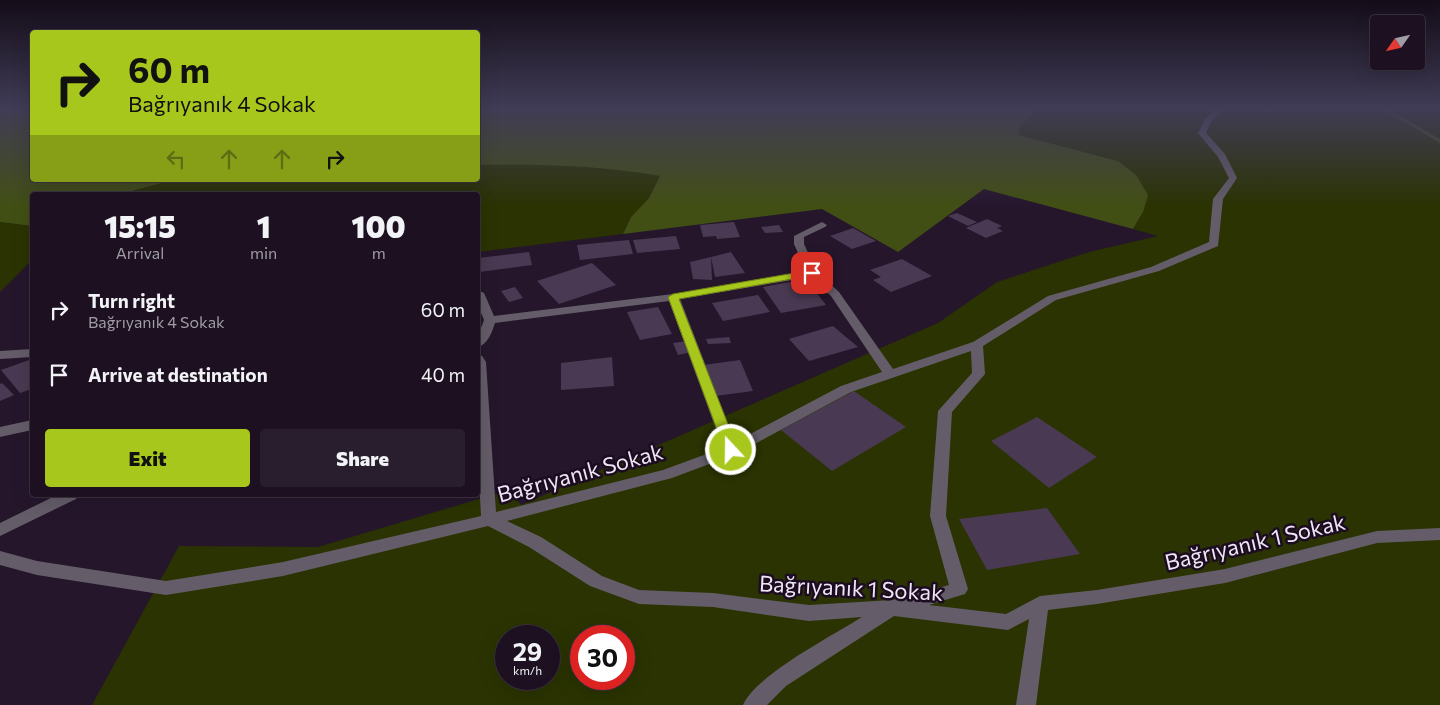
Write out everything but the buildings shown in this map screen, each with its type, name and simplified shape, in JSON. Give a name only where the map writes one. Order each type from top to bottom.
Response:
[{"type":"street","name":"Bağrıyanık Sokak","points":[[0,558],[37,568],[166,588],[283,569],[489,520],[667,474],[731,450],[846,389],[977,345],[1052,298],[1155,269],[1214,244],[1218,199],[1233,178],[1222,156],[1209,141]]},
{"type":"street","points":[[822,225],[799,236],[798,244],[812,273],[835,294],[890,374]]},
{"type":"street","points":[[490,320],[673,297],[812,273]]},
{"type":"street","points":[[673,297],[731,450]]},
{"type":"street","points":[[480,298],[490,320],[484,336],[480,341]]},
{"type":"street","points":[[753,705],[779,680],[892,608],[958,589],[938,516],[945,411],[979,374],[977,345]]},
{"type":"street","points":[[0,355],[30,353]]},
{"type":"street","points":[[480,362],[489,520]]},
{"type":"street","points":[[0,432],[30,425]]},
{"type":"street","points":[[0,530],[67,497]]},
{"type":"street","name":"Bağrıyanık 1 Sokak","points":[[489,520],[535,542],[596,581],[639,597],[713,600],[810,613],[892,608],[1008,622],[1040,603],[1096,597],[1225,576],[1377,537],[1440,534]]},
{"type":"street","points":[[1026,705],[1040,603]]},
{"type":"green space","points":[[0,141],[30,141],[30,182],[166,182],[128,192],[30,192],[30,226],[0,222]]},
{"type":"green space","points":[[480,141],[1041,141],[1118,161],[1136,175],[1148,195],[1143,212],[1133,229],[984,189],[898,252],[822,209],[623,234],[631,217],[649,198],[660,176],[569,166],[480,165]]},
{"type":"green space","points":[[1041,141],[1440,141],[1440,705],[92,705],[179,546],[318,547],[509,490],[521,505],[938,323],[997,282],[1089,252],[1158,236],[1133,229],[1143,212],[1118,161]]},
{"type":"green space","points":[[569,164],[660,176],[649,198],[631,217],[623,234],[480,252],[480,192],[128,192],[166,182],[480,182],[480,165]]},
{"type":"green space","points":[[0,222],[30,226],[30,262],[0,292]]},
{"type":"route","points":[[731,450],[673,297],[812,273]]}]
